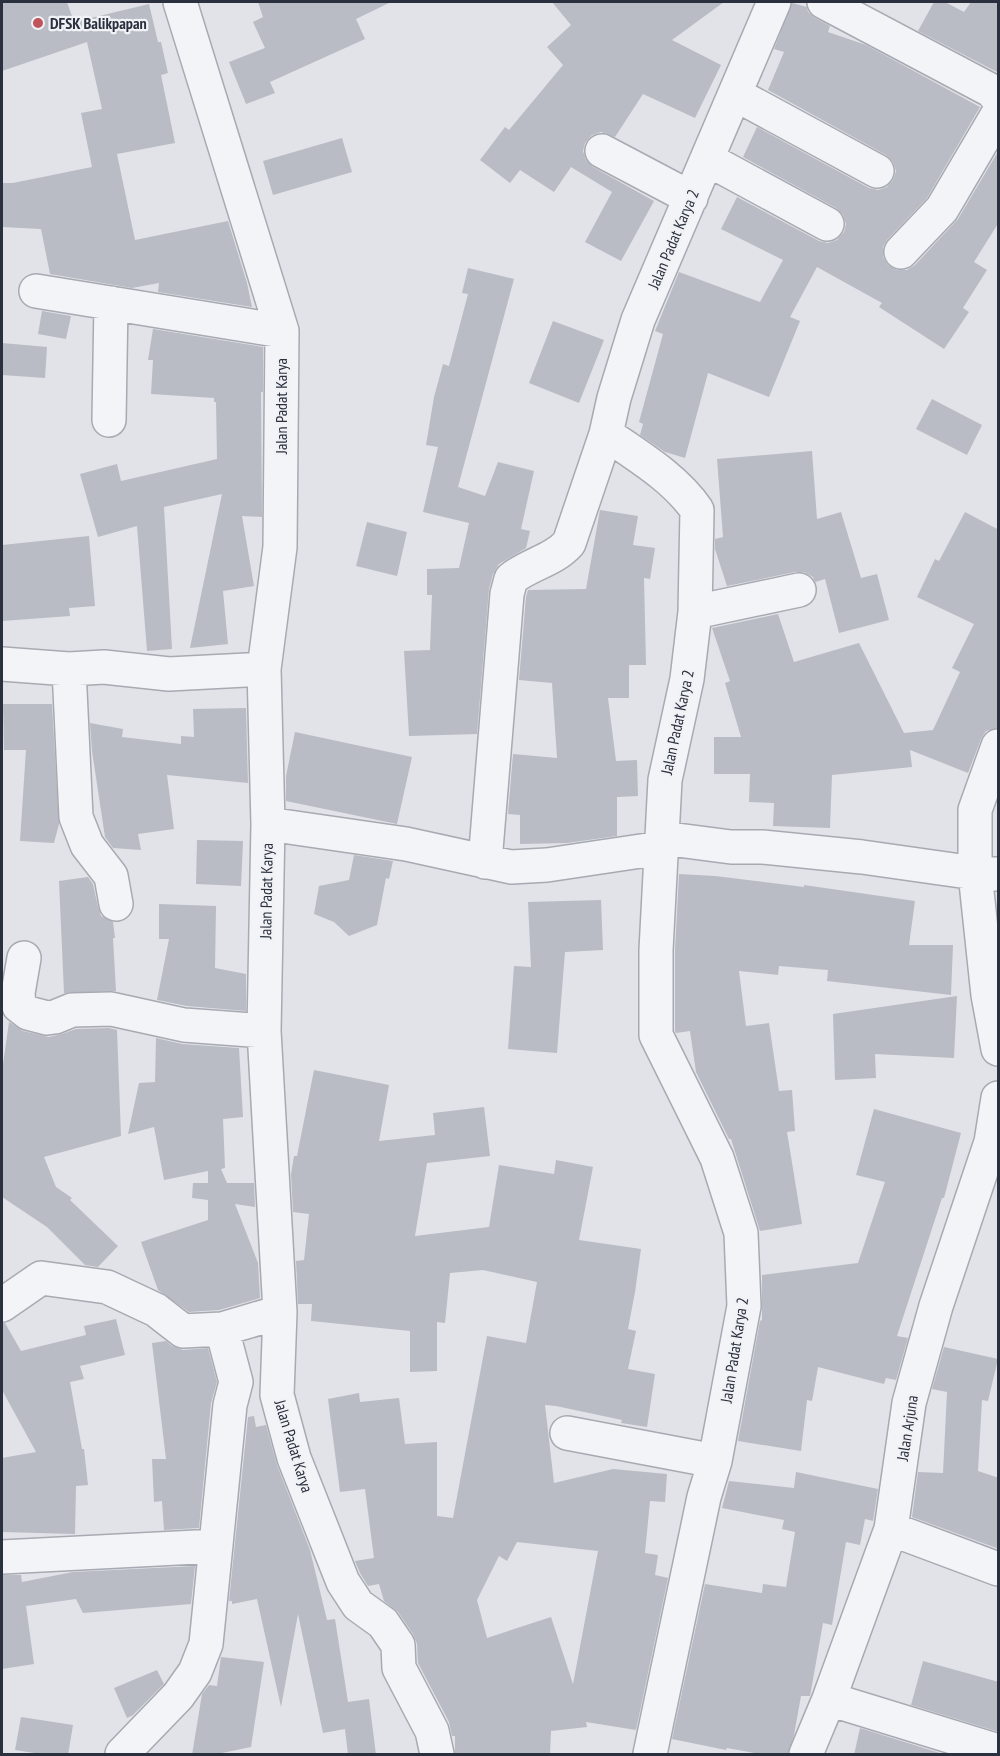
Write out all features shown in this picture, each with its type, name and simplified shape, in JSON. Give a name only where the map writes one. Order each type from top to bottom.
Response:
[{"type":"street","name":"Jalan Padat Karya","points":[[180,2],[282,331],[280,547],[264,669],[268,824],[264,1031],[280,1312],[277,1395],[294,1458],[343,1582],[358,1605],[383,1623],[398,1645],[399,1668],[432,1731],[436,1755]]},
{"type":"street","name":"Jalan Padat Karya 2","points":[[654,1754],[704,1497],[715,1461],[744,1306],[741,1233],[717,1158],[656,1035],[656,950],[665,780],[687,679],[695,612],[697,510],[689,498],[652,466],[606,434],[614,398],[638,320],[774,2]]},
{"type":"street","points":[[824,2],[992,91],[999,99]]},
{"type":"street","points":[[735,94],[877,171]]},
{"type":"street","points":[[901,252],[942,208],[999,114]]},
{"type":"street","points":[[602,151],[691,198]]},
{"type":"street","points":[[707,159],[827,224]]},
{"type":"street","points":[[36,291],[282,331]]},
{"type":"street","points":[[109,420],[111,303]]},
{"type":"street","points":[[485,862],[507,594],[511,579],[529,567],[561,552],[569,543],[606,434]]},
{"type":"street","points":[[695,612],[799,590]]},
{"type":"street","points":[[2,664],[69,669],[104,667],[169,674],[264,669]]},
{"type":"street","points":[[69,669],[76,817],[87,845],[111,876],[116,904]]},
{"type":"street","points":[[999,746],[975,810],[987,873],[988,995],[999,1048]]},
{"type":"street","points":[[268,824],[406,844],[510,867],[547,865],[662,843],[762,847],[862,856],[987,873]]},
{"type":"street","points":[[24,958],[18,993],[19,1006],[37,1016],[55,1017],[72,1010],[111,1009],[184,1025],[264,1031]]},
{"type":"street","name":"Jalan Arjuna","points":[[806,1755],[829,1699],[891,1529],[909,1403],[936,1306],[995,1143],[999,1098]]},
{"type":"street","points":[[2,1305],[41,1278],[106,1287],[156,1310],[183,1331],[222,1329],[280,1312]]},
{"type":"street","points":[[122,1755],[178,1696],[195,1672],[206,1644],[230,1405],[236,1382],[222,1329]]},
{"type":"street","points":[[567,1432],[715,1461]]},
{"type":"street","points":[[891,1529],[999,1569]]},
{"type":"street","points":[[2,1557],[216,1546]]},
{"type":"street","points":[[829,1699],[999,1751]]},
{"type":"building","points":[[2,2],[67,2],[74,22],[149,4],[168,73],[161,75],[175,143],[117,154],[135,240],[228,221],[252,307],[158,292],[159,283],[132,288],[50,274],[41,229],[2,227],[2,183],[13,183],[92,167],[81,113],[102,109],[87,42],[2,71]]},
{"type":"building","points":[[258,2],[391,2],[356,19],[365,39],[270,82],[275,93],[246,104],[229,62],[265,48],[253,22],[263,17]]},
{"type":"building","points":[[552,2],[724,2],[672,40],[721,65],[695,118],[643,94],[615,137],[601,132],[592,135],[585,143],[583,151],[586,160],[593,167],[654,201],[621,261],[585,242],[612,192],[571,167],[554,192],[520,170],[510,183],[480,160],[505,127],[509,130],[563,65],[547,47],[571,25]]},
{"type":"building","points":[[934,2],[945,2],[964,12],[971,2],[999,2],[999,73],[918,31]]},
{"type":"building","points":[[792,3],[807,7],[808,12],[815,18],[830,26],[828,32],[866,45],[980,107],[927,198],[887,240],[883,247],[883,257],[888,265],[897,270],[907,270],[915,265],[958,219],[999,150],[999,222],[974,262],[987,270],[963,308],[969,312],[944,349],[879,307],[882,303],[817,267],[790,317],[800,321],[769,397],[708,373],[685,458],[665,452],[640,435],[643,424],[639,422],[663,334],[655,331],[679,272],[760,302],[783,260],[721,229],[737,197],[819,241],[828,243],[837,240],[844,232],[846,224],[843,215],[836,208],[743,157],[757,127],[869,188],[878,190],[887,187],[896,171],[893,162],[886,155],[768,90],[784,52],[774,49]]},
{"type":"building","points":[[342,138],[352,172],[273,195],[263,161]]},
{"type":"building","points":[[468,268],[514,279],[458,487],[485,496],[498,462],[534,471],[521,529],[530,531],[526,548],[499,564],[493,574],[489,589],[477,734],[409,736],[404,651],[430,650],[432,595],[427,595],[427,569],[459,568],[469,523],[423,512],[438,447],[426,445],[434,397],[443,364],[449,366],[468,294],[462,293]]},
{"type":"building","points":[[42,311],[71,316],[66,339],[38,334]]},
{"type":"building","points":[[553,321],[604,340],[579,403],[529,383]]},
{"type":"building","points":[[153,329],[263,347],[262,517],[242,516],[254,586],[223,591],[228,644],[190,648],[222,494],[164,507],[172,649],[147,651],[137,526],[98,537],[80,474],[117,464],[121,481],[217,459],[216,402],[214,398],[151,394],[153,360],[148,360]]},
{"type":"building","points":[[2,343],[47,347],[45,378],[2,375]]},
{"type":"building","points":[[932,399],[982,425],[967,455],[916,429]]},
{"type":"building","points":[[812,451],[817,519],[841,512],[861,578],[877,574],[889,620],[839,633],[825,579],[815,582],[813,577],[804,572],[727,586],[715,549],[715,539],[723,537],[717,459]]},
{"type":"building","points":[[600,510],[638,516],[633,545],[655,548],[650,579],[644,578],[646,665],[629,665],[629,698],[608,698],[616,761],[637,760],[638,796],[617,797],[617,836],[567,843],[520,844],[520,815],[508,814],[513,754],[557,758],[552,683],[519,680],[526,597],[528,590],[586,589]]},
{"type":"building","points":[[965,512],[999,530],[999,728],[986,731],[968,773],[910,750],[912,767],[832,775],[830,828],[773,826],[774,803],[749,802],[750,774],[714,774],[714,737],[741,737],[725,683],[730,681],[712,628],[778,614],[794,662],[859,643],[904,733],[933,730],[960,672],[952,668],[974,624],[917,597],[935,559],[939,561]]},
{"type":"building","points":[[367,522],[407,532],[397,576],[356,566]]},
{"type":"building","points":[[89,536],[95,606],[69,608],[70,616],[2,621],[2,545]]},
{"type":"building","points":[[3,704],[52,704],[59,824],[54,843],[20,841],[26,750],[4,750]]},
{"type":"building","points":[[246,708],[248,783],[167,775],[174,829],[138,834],[141,850],[113,848],[105,837],[90,723],[123,729],[122,737],[181,744],[181,736],[194,737],[193,709]]},
{"type":"building","points":[[295,732],[412,757],[397,824],[286,801],[286,776]]},
{"type":"building","points":[[197,840],[243,841],[241,886],[196,884]]},
{"type":"building","points":[[354,855],[393,861],[389,879],[386,878],[377,925],[349,936],[334,922],[314,914],[319,886],[349,880]]},
{"type":"building","points":[[679,874],[804,887],[804,885],[915,901],[909,945],[953,945],[951,995],[827,981],[828,970],[779,966],[778,975],[739,971],[746,1026],[769,1023],[779,1091],[792,1090],[795,1131],[787,1132],[802,1224],[760,1231],[731,1139],[696,1072],[690,1031],[676,1033],[675,1031],[675,950]]},
{"type":"building","points":[[88,877],[93,884],[101,916],[113,922],[116,991],[64,993],[59,881]]},
{"type":"building","points":[[601,900],[603,950],[565,952],[557,1053],[508,1049],[514,966],[531,967],[528,902]]},
{"type":"building","points":[[159,904],[216,906],[215,968],[246,974],[246,1011],[187,1006],[157,1000],[169,939],[159,939]]},
{"type":"building","points":[[957,996],[954,1058],[875,1054],[876,1078],[835,1080],[833,1014]]},
{"type":"building","points":[[9,1022],[23,1031],[49,1037],[76,1029],[109,1028],[117,1030],[121,1136],[44,1157],[56,1187],[72,1198],[70,1200],[118,1246],[98,1267],[85,1265],[47,1227],[2,1197],[2,1071]]},
{"type":"building","points":[[156,1038],[182,1044],[239,1048],[243,1117],[223,1119],[225,1168],[221,1169],[227,1183],[254,1183],[255,1207],[235,1204],[258,1263],[260,1298],[219,1310],[189,1312],[158,1290],[141,1242],[208,1220],[208,1200],[192,1198],[193,1183],[208,1183],[208,1171],[164,1180],[154,1127],[128,1134],[139,1083],[155,1082]]},
{"type":"building","points":[[314,1070],[389,1085],[379,1141],[435,1135],[433,1113],[484,1107],[490,1156],[427,1163],[415,1236],[489,1227],[499,1165],[554,1174],[556,1160],[593,1167],[579,1240],[641,1249],[628,1329],[636,1331],[628,1369],[655,1374],[647,1427],[545,1405],[554,1483],[613,1469],[667,1474],[665,1502],[650,1501],[645,1553],[658,1555],[655,1575],[668,1578],[636,1730],[586,1722],[587,1727],[551,1731],[550,1755],[455,1755],[455,1736],[452,1736],[449,1722],[418,1663],[417,1644],[413,1634],[398,1612],[384,1601],[379,1584],[368,1586],[355,1561],[374,1558],[365,1489],[340,1492],[328,1399],[359,1393],[360,1402],[399,1398],[405,1444],[437,1442],[437,1516],[453,1518],[487,1336],[526,1343],[537,1282],[483,1270],[450,1273],[445,1323],[437,1322],[437,1371],[410,1372],[410,1331],[311,1321],[312,1304],[298,1304],[296,1261],[304,1260],[309,1214],[293,1212],[291,1174],[294,1156],[297,1156]],"holes":[[[517,1542],[598,1551],[573,1684],[551,1617],[487,1638],[477,1600],[499,1556],[507,1561]]]},
{"type":"building","points":[[874,1109],[961,1133],[944,1198],[942,1198],[897,1336],[908,1338],[896,1380],[886,1378],[884,1384],[818,1367],[812,1401],[807,1400],[801,1451],[738,1441],[762,1320],[762,1275],[858,1263],[885,1182],[856,1175]]},
{"type":"building","points":[[116,1319],[125,1355],[80,1366],[84,1379],[70,1382],[82,1449],[84,1449],[88,1485],[76,1486],[75,1534],[2,1532],[2,1458],[36,1452],[2,1390],[2,1323],[5,1323],[21,1351],[86,1335],[84,1326]]},
{"type":"building","points":[[166,1341],[183,1350],[208,1348],[217,1382],[211,1403],[199,1528],[164,1530],[162,1501],[154,1502],[152,1459],[166,1459],[152,1343]]},
{"type":"building","points":[[944,1347],[998,1359],[988,1401],[982,1400],[978,1471],[999,1478],[999,1549],[912,1517],[918,1472],[943,1473],[947,1392],[932,1389]]},
{"type":"building","points":[[254,1416],[256,1427],[266,1425],[277,1465],[310,1550],[327,1620],[335,1619],[348,1702],[369,1699],[376,1755],[348,1755],[345,1729],[323,1733],[298,1614],[281,1707],[257,1599],[232,1604],[232,1601],[229,1601],[248,1417]]},
{"type":"building","points":[[796,1472],[878,1489],[873,1521],[865,1519],[860,1545],[846,1542],[832,1625],[823,1623],[810,1696],[801,1696],[788,1755],[766,1755],[727,1748],[726,1750],[672,1739],[705,1584],[762,1593],[763,1584],[786,1587],[795,1532],[782,1529],[784,1520],[722,1508],[729,1481],[794,1488]]},
{"type":"building","points":[[195,1566],[191,1604],[83,1613],[76,1599],[26,1606],[34,1664],[2,1669],[2,1575],[21,1575],[22,1582],[73,1572]]},
{"type":"building","points":[[221,1657],[264,1662],[251,1747],[212,1755],[192,1755],[202,1694],[209,1685],[217,1686]]},
{"type":"building","points":[[923,1661],[999,1682],[999,1732],[911,1705]]},
{"type":"building","points":[[157,1670],[164,1684],[133,1715],[127,1718],[114,1688]]},
{"type":"building","points":[[21,1717],[73,1725],[68,1755],[47,1755],[15,1750]]},
{"type":"building","points":[[860,1728],[946,1755],[854,1755]]},
{"type":"place","name":"DFSK Balikpapan","points":[[38,23]]}]
